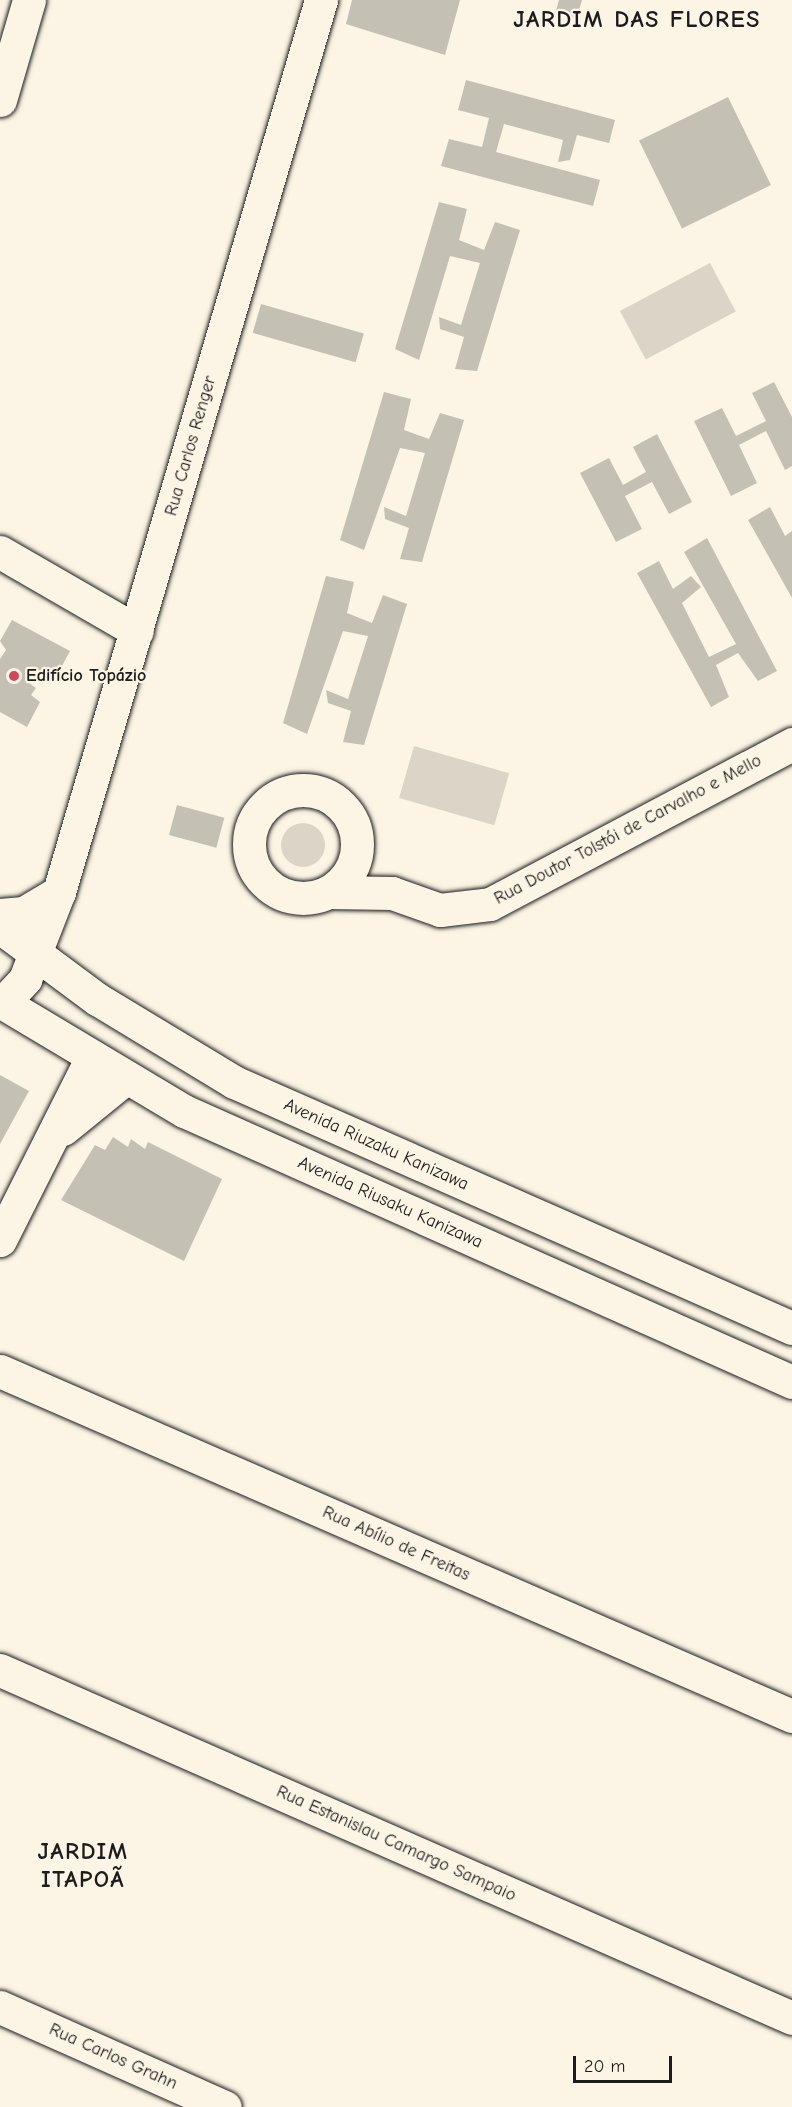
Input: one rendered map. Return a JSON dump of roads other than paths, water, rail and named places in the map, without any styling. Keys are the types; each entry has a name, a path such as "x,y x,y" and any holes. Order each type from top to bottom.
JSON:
{"street":[{"path":"0,100 29,0"},
{"name":"Rua Carlos Renger","path":"37,951 59,892 137,631 321,0"},
{"path":"0,552 137,631"},
{"name":"Rua Doutor Tolstói de Carvalho e Mello","path":"392,893 357,848 349,814 320,792 285,792 257,814 248,848 263,880 294,897 329,891 392,893 440,910 490,904 792,744"},
{"path":"329,891 353,866 357,848"},
{"path":"0,915 24,913 59,892"},
{"path":"0,927 37,951 25,979 2,1002"},
{"name":"Avenida Riuzaku Kanizawa","path":"37,951 137,1024 234,1082 792,1328"},
{"name":"Avenida Riusaku Kanizawa","path":"2,1002 184,1111 792,1382"},
{"path":"0,1240 104,1032 137,1024 145,1054 127,1077 49,1143"},
{"name":"Rua Abílio de Freitas","path":"0,1371 792,1716"},
{"name":"Rua Estanislau Camargo Sampaio","path":"0,1670 792,2018"},
{"name":"Rua Carlos Grahn","path":"0,2007 225,2107"}],"place":[{"name":"Edifício Topázio","path":"14,676"}],"district":[{"name":"JARDIM DAS FLORES","path":"637,20"},
{"name":"JARDIM ITAPOÃ","path":"83,1866"}]}
